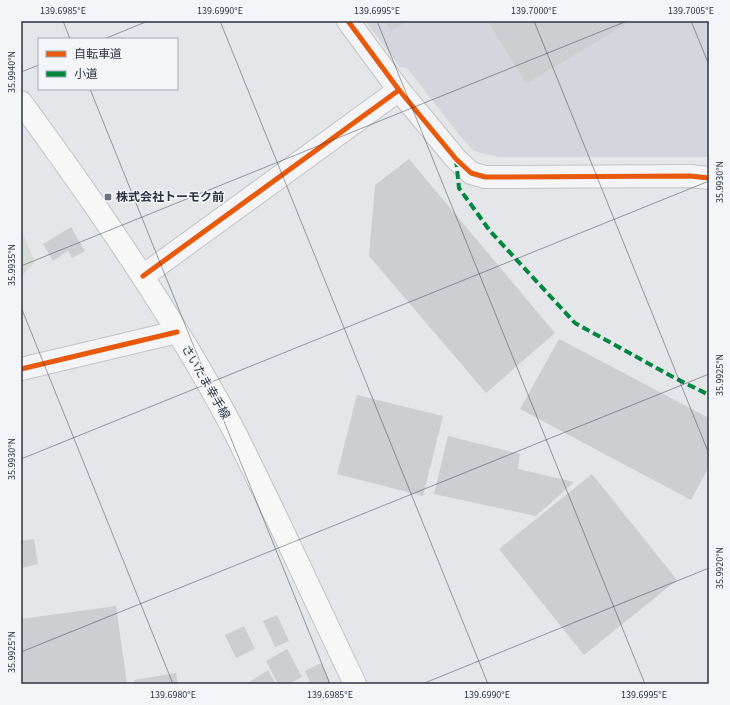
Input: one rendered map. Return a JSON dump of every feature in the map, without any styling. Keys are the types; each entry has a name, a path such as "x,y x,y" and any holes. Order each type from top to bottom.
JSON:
{"main road":[{"name":"さいたま幸手線","path":"21,102 88,194 143,276 231,425 355,684"}],"street":[{"path":"348,21 399,90 456,159 471,173 485,178 690,176 709,178"},
{"path":"143,276 399,90"},
{"path":"21,369 177,332"}],"shaded area":[{"path":"365,21 709,21 709,157 499,157 473,150 460,136 407,68 400,67"},
{"path":"21,229 35,262 21,277"}],"building":[{"path":"385,21 408,21 391,31"},
{"path":"488,21 631,21 526,84"},
{"path":"409,159 555,333 486,393 369,256 375,185"},
{"path":"71,227 85,251 72,258 68,251 53,261 43,244"},
{"path":"559,339 709,418 709,467 691,500 520,409"},
{"path":"357,395 443,416 423,496 337,474"},
{"path":"448,436 520,454 518,469 574,482 536,516 434,494"},
{"path":"592,474 677,580 584,655 499,549"},
{"path":"34,539 38,564 21,568 21,541"},
{"path":"116,606 127,684 21,684 21,619"},
{"path":"277,615 289,641 275,647 263,621"},
{"path":"244,626 255,649 236,658 225,635"},
{"path":"287,649 302,677 289,684 278,684 266,661"},
{"path":"321,663 331,684 311,684 305,671"},
{"path":"268,670 276,684 246,684"},
{"path":"176,673 178,684 135,684 134,680"}],"marked path":[{"path":"456,159 459,188 490,231 575,323 709,395"}],"cycle path":[{"path":"348,21 399,90 456,159 471,173 485,177 690,176 709,178"},
{"path":"143,276 399,90"},
{"path":"21,369 177,332"}],"place":[{"name":"株式会社トーモク前","path":"108,197"}]}
